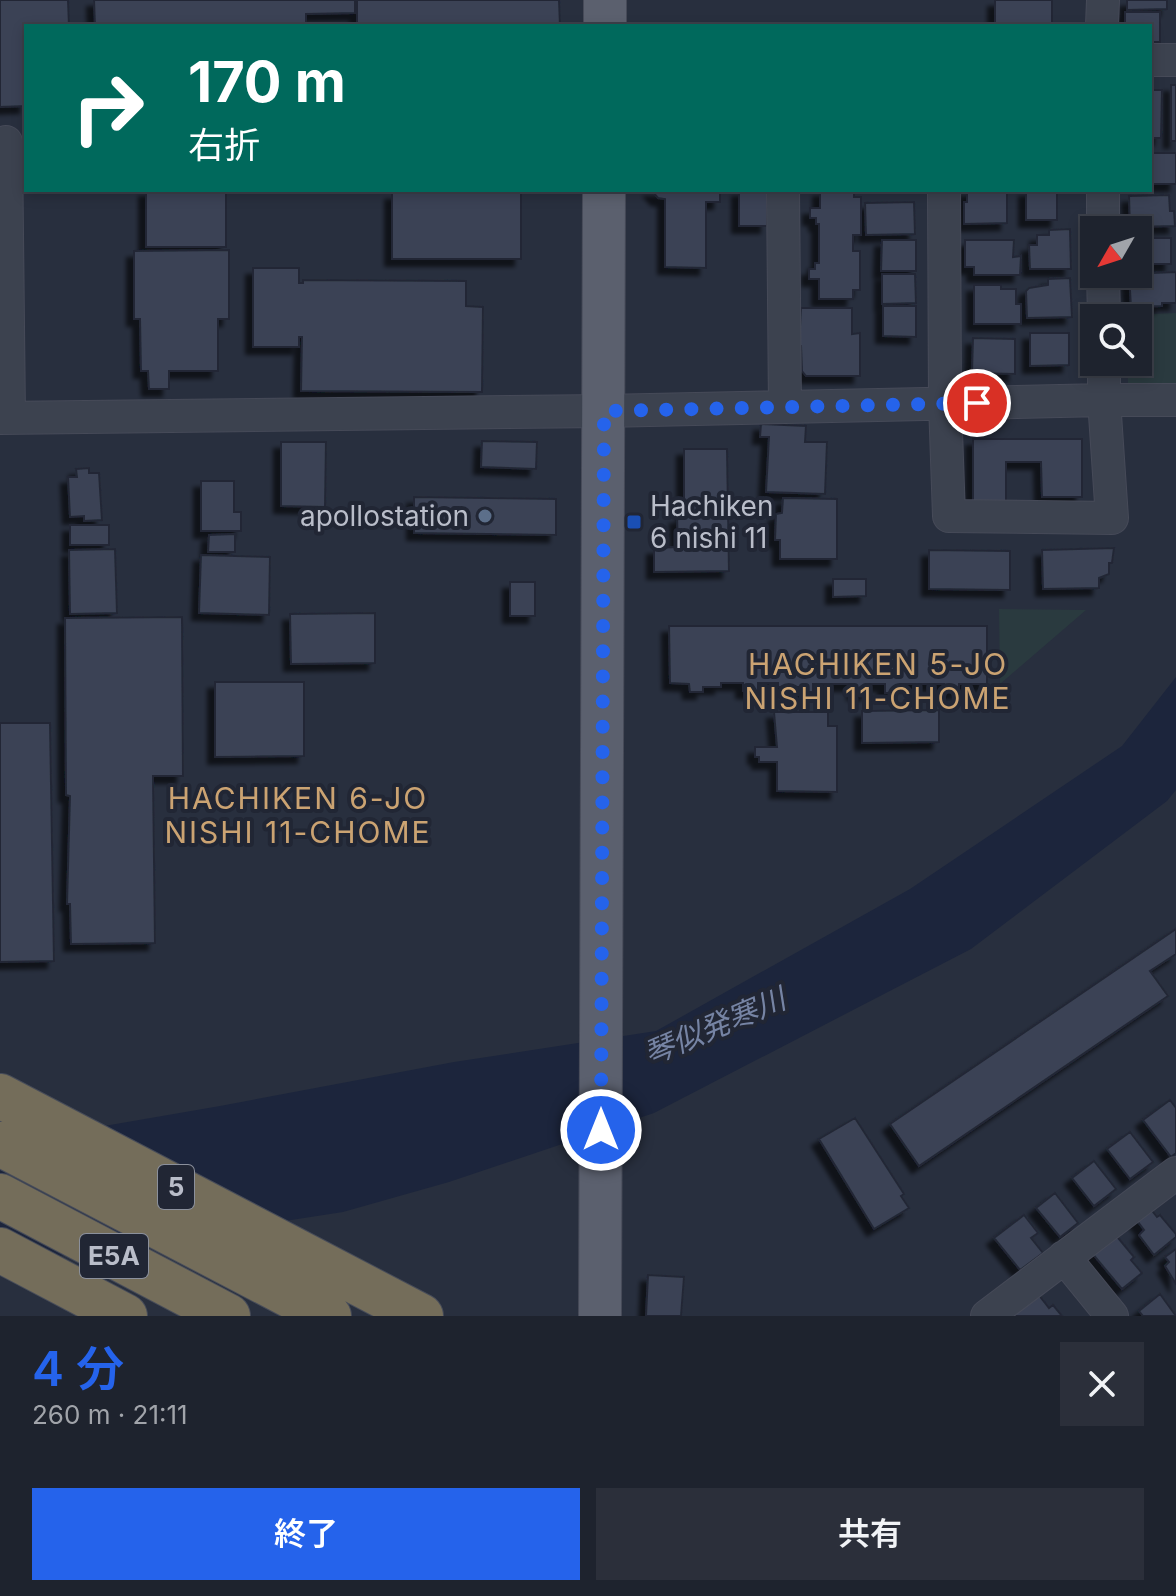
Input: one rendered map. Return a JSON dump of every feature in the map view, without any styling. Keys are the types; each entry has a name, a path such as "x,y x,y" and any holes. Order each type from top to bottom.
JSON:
{"highway":[{"name":"5","path":"0,1096 421,1316"},
{"name":"E5A","path":"0,1144 329,1316"},
{"name":"E5A","path":"0,1196 228,1316"},
{"path":"0,1250 125,1316"}],"main road":[{"path":"605,0 605,24"},
{"path":"600,1316 604,192"}],"street":[{"path":"1102,24 1103,0"},
{"path":"1152,60 1176,60"},
{"path":"6,142 4,418 1176,400"},
{"path":"783,192 785,407"},
{"path":"944,192 949,516 1112,518 1104,376"},
{"path":"1103,192 1103,216"},
{"path":"987,1316 1176,1173"},
{"path":"1064,1257 1112,1316"}],"shaded area":[{"path":"1176,313 1176,383 1128,386 1128,376 1152,376 1152,314"},
{"path":"999,609 1086,610 1000,684"}],"water":[{"name":"琴似発寒川","path":"1176,677 1176,790 1167,801 971,949 654,1113 449,1182 343,1212 0,1265 0,1144 454,1062 656,1031 910,889 1122,746"}],"building":[{"path":"0,0 68,0 69,24 24,24 24,106 0,107"},
{"path":"94,0 355,0 355,13 306,14 306,24 95,24"},
{"path":"357,0 559,0 560,24 357,24"},
{"path":"995,0 1052,0 1052,24 995,24"},
{"path":"1127,0 1167,0 1167,9 1127,10"},
{"path":"1125,12 1160,12 1160,42 1152,42 1152,24 1125,24"},
{"path":"1171,85 1176,85 1176,141 1171,141"},
{"path":"1152,90 1162,90 1161,138 1152,138"},
{"path":"1152,153 1176,153 1176,184 1152,184"},
{"path":"146,192 226,192 226,247 146,247"},
{"path":"653,192 720,192 720,202 706,202 706,268 665,267 665,199 658,198"},
{"path":"739,192 767,192 767,226 739,226"},
{"path":"820,192 854,192 854,197 861,197 861,235 853,235 853,251 860,251 860,290 853,290 853,299 819,299 819,279 809,279 809,269 815,269 815,263 819,263 819,224 816,224 816,218 810,218 810,208 820,208"},
{"path":"967,192 1007,192 1007,223 964,224 964,202 967,202"},
{"path":"1026,192 1057,192 1057,220 1026,220"},
{"path":"392,193 521,193 521,259 392,259"},
{"path":"1169,195 1175,226 1152,227 1152,216 1130,216 1129,196"},
{"path":"914,202 915,234 866,235 865,203"},
{"path":"1070,229 1071,269 1030,269 1029,245 1037,245 1037,235 1049,235 1049,230"},
{"path":"1152,238 1171,238 1171,264 1152,264"},
{"path":"882,240 916,240 916,271 881,271"},
{"path":"965,240 1014,240 1013,257 1021,256 1020,275 974,275 974,267 965,267"},
{"path":"229,250 229,319 218,319 218,371 169,371 169,389 149,389 148,371 141,371 140,319 134,319 134,251"},
{"path":"253,268 299,268 299,283 303,280 466,281 466,306 483,307 482,392 301,391 302,337 299,337 299,347 253,347"},
{"path":"1176,272 1176,303 1152,306 1131,304 1130,288 1152,288 1152,273"},
{"path":"882,274 915,274 916,303 882,304"},
{"path":"1070,278 1072,317 1027,318 1026,291 1029,288 1048,285 1048,279"},
{"path":"974,285 1001,285 1001,289 1016,289 1016,304 1021,304 1021,324 974,324"},
{"path":"883,306 916,306 916,337 883,336"},
{"path":"801,308 852,308 852,334 860,333 860,376 806,376 802,371 799,346"},
{"path":"1030,333 1069,333 1069,365 1030,366"},
{"path":"973,338 1015,339 1015,374 972,373"},
{"path":"761,424 806,426 805,442 827,442 825,494 766,492 769,437 760,437"},
{"path":"973,439 1082,439 1082,497 1042,497 1041,462 1006,462 1006,502 973,502"},
{"path":"482,441 537,442 536,469 481,467"},
{"path":"281,442 326,442 325,507 281,506"},
{"path":"684,449 727,449 729,571 654,572 654,548 678,547 677,517 684,517"},
{"path":"89,468 89,473 99,473 102,520 84,521 84,516 70,517 68,477 77,477 76,469"},
{"path":"201,481 234,481 234,512 241,512 241,531 201,531"},
{"name":"apollostation","path":"414,497 556,499 556,535 414,533"},
{"path":"783,498 837,499 837,559 780,559 780,540 775,540 776,514 782,513"},
{"path":"70,525 109,525 109,545 70,545"},
{"path":"235,534 235,552 208,552 209,535"},
{"path":"1114,548 1109,574 1099,578 1099,588 1043,589 1042,550"},
{"path":"115,549 117,613 70,614 69,550"},
{"path":"929,550 1010,551 1010,590 929,589"},
{"path":"201,555 270,557 269,615 199,613"},
{"path":"833,579 866,579 866,596 833,597"},
{"path":"510,582 535,582 535,616 510,616"},
{"path":"375,613 375,663 291,664 290,614"},
{"path":"182,617 183,776 153,776 155,943 71,944 70,904 67,904 70,796 66,795 65,618"},
{"path":"669,626 987,626 987,684 959,684 959,692 944,692 944,684 900,684 900,693 885,693 885,684 868,684 868,693 854,693 854,684 813,684 813,692 799,692 799,687 758,683 758,692 743,691 743,683 721,683 721,687 703,687 703,692 690,692 689,684 670,683"},
{"path":"215,682 304,682 304,756 215,757"},
{"path":"939,710 939,742 862,743 862,711"},
{"path":"774,712 828,712 828,726 837,726 837,792 777,791 777,762 759,762 759,757 755,757 755,747 777,747"},
{"path":"0,723 50,723 54,961 0,962"},
{"path":"1176,929 1176,954 1150,971 1168,996 919,1166 890,1124"},
{"path":"1170,1100 1176,1108 1176,1153 1171,1157 1143,1120"},
{"path":"855,1118 904,1194 901,1196 909,1208 874,1229 819,1139"},
{"path":"1130,1132 1153,1162 1130,1179 1107,1149"},
{"path":"1094,1161 1116,1189 1094,1206 1072,1178"},
{"path":"1055,1193 1078,1223 1060,1237 1036,1208"},
{"path":"1149,1207 1176,1234 1154,1255 1139,1235 1144,1230 1135,1218"},
{"path":"1024,1215 1038,1233 1031,1238 1043,1253 1020,1270 994,1238"},
{"path":"1114,1233 1134,1257 1131,1260 1142,1273 1122,1289 1091,1252"},
{"path":"1176,1249 1176,1284 1165,1266 1169,1262 1165,1257"},
{"path":"648,1275 684,1277 681,1316 646,1316"},
{"path":"1038,1294 1049,1308 1053,1305 1062,1316 1013,1316"},
{"path":"1160,1294 1176,1316 1143,1316 1139,1311"}],"place":[{"name":"apollostation","path":"485,516"},
{"name":"Hachiken 6 nishi 11","path":"634,522"}],"district":[{"name":"HACHIKEN 5-JO NISHI 11-CHOME","path":"878,682"},
{"name":"HACHIKEN 6-JO NISHI 11-CHOME","path":"298,816"}],"route":[{"path":"601,1130 604,411 977,403"}]}
